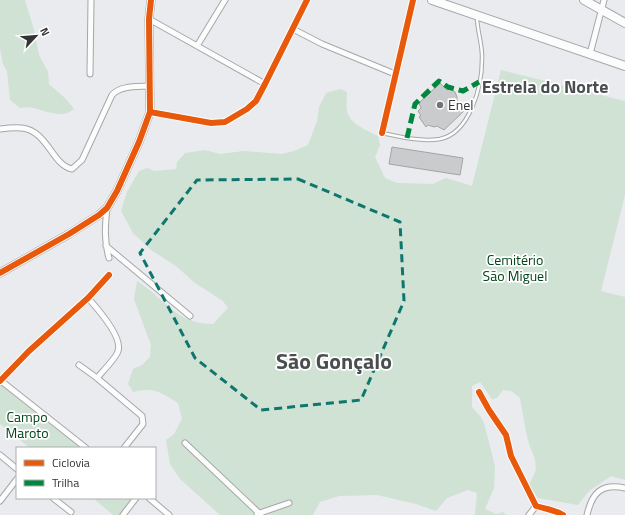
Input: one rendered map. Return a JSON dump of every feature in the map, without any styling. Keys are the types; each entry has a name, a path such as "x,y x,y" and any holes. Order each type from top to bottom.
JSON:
{"main road":[{"path":"432,0 625,66"},
{"path":"584,0 625,24"}],"street":[{"path":"90,74 91,0"},
{"path":"0,273 69,234 99,215 107,208 117,191 140,142 150,112 149,19 151,0"},
{"path":"197,46 225,0"},
{"path":"150,112 212,123 225,122 247,110 256,101 308,0"},
{"path":"382,133 413,0"},
{"path":"590,54 604,0"},
{"path":"149,19 265,84"},
{"path":"293,29 322,44 395,74"},
{"path":"0,129 22,128 33,131 40,136 66,168 72,169 82,160 115,91 127,88 150,86"},
{"path":"107,208 104,230 109,258"},
{"path":"106,246 190,316"},
{"path":"85,447 0,381 40,341 88,298 109,275"},
{"path":"88,298 113,329 117,338 119,349 97,378"},
{"path":"79,365 97,378 142,416 142,424 125,447"},
{"path":"479,392 506,435 511,456 536,506 557,511 563,515"},
{"path":"185,443 258,514 289,503"},
{"path":"0,455 16,468"},
{"path":"0,501 16,480"},
{"path":"587,515 592,499 604,487 610,486 625,488"},
{"path":"54,499 71,512"},
{"path":"123,515 135,499"},
{"path":"150,499 168,515"},
{"path":"529,515 536,506"}],"lane":[{"path":"382,133 407,138 430,140 441,138 452,133 462,124 470,113 482,69 482,55 477,15"}],"highlighted area":[{"path":"298,179 400,222 404,301 361,400 261,410 195,358 140,253 197,180"}],"green space":[{"path":"0,0 25,0 34,30 39,55 48,72 49,84 66,99 74,109 68,113 55,114 34,108 20,108 10,100 7,71 3,64 0,49"},
{"name":"Cemitério São Miguel","path":"501,70 625,101 625,195 601,291 625,297 625,480 611,476 589,491 578,505 538,498 529,485 536,470 535,459 526,432 520,398 511,391 503,390 497,398 492,399 480,382 472,386 472,407 484,423 495,466 494,488 485,509 496,514 503,512 506,515 475,515 477,493 468,490 447,498 436,511 416,504 377,495 339,496 320,502 313,515 220,515 180,479 170,464 166,440 174,434 182,419 178,403 152,390 133,392 128,384 133,369 142,365 150,357 151,345 134,299 137,281 174,311 187,319 213,324 228,308 223,301 195,283 176,266 151,250 133,233 121,211 127,192 139,171 147,168 155,171 176,169 177,162 185,153 205,150 220,154 244,151 282,154 294,151 308,145 317,121 319,107 326,93 340,89 347,92 347,111 352,120 378,136 380,145 375,157 385,178 397,183 433,184 446,178 472,186"},
{"name":"Campo Maroto","path":"0,384 81,447 29,447 0,424"},
{"path":"94,499 133,499 121,515 113,515"}],"building":[{"name":"Enel","path":"440,83 447,90 450,89 455,92 457,101 465,110 444,130 437,126 434,127 428,125 426,127 419,117 421,116 418,111 421,108 419,103"},
{"path":"392,147 463,158 460,175 389,164"}],"marked path":[{"path":"407,138 415,104 439,81 448,87 463,91 479,82"}],"cycle path":[{"path":"0,273 69,234 99,215 107,208 117,191 139,142 150,112 149,19 151,0"},
{"path":"150,112 211,123 225,122 247,109 256,101 307,0"},
{"path":"382,133 413,0"},
{"path":"0,381 29,351 88,298 109,275"},
{"path":"479,392 506,435 511,456 536,506 563,515"}],"place":[{"name":"Enel","path":"440,105"}],"district":[{"name":"Estrela do Norte","path":"545,87"},
{"name":"São Gonçalo","path":"334,361"}]}
